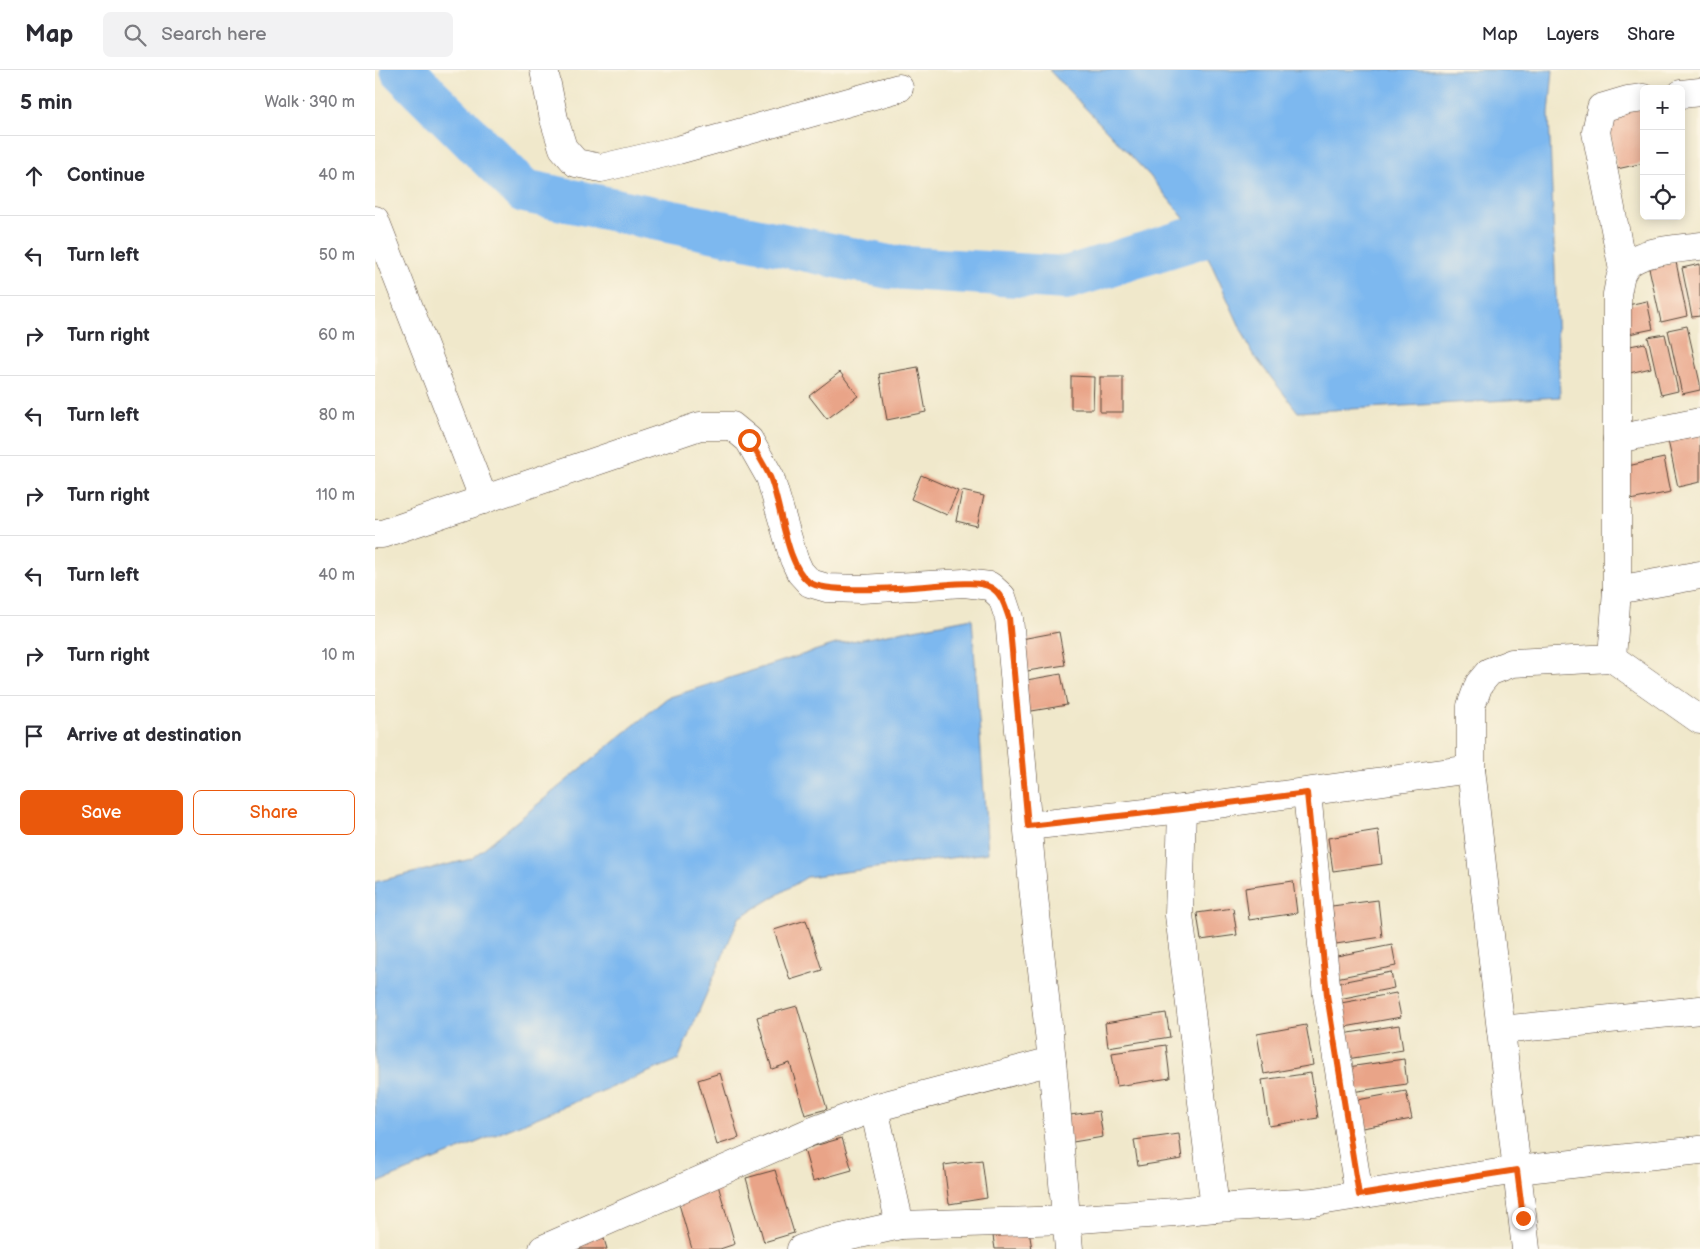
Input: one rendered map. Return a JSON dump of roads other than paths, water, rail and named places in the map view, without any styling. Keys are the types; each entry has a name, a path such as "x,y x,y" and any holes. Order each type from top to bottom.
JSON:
{"street":[{"path":"545,70 553,119 563,148 576,163 601,168 678,150 899,88"},
{"path":"1685,94 1700,92"},
{"path":"1611,658 1617,590 1617,294 1623,270 1596,132 1601,108 1640,98"},
{"path":"375,220 484,500"},
{"path":"1623,270 1633,260 1651,253 1700,246"},
{"path":"1617,440 1700,422"},
{"path":"375,534 383,534 700,426 732,426 749,440 770,477 794,560 810,583 827,588 861,589 964,583 990,586 1002,597 1009,618 1033,887 1052,1061 1069,1249"},
{"path":"1617,590 1700,575"},
{"path":"1526,1249 1471,769 1471,706 1479,684 1489,672 1511,664 1611,658 1700,720"},
{"path":"1028,826 1307,793 1471,769"},
{"path":"1307,793 1327,995 1359,1195"},
{"path":"1182,809 1179,915 1215,1208"},
{"path":"1501,1030 1700,1010"},
{"path":"543,1249 810,1132 874,1108 1052,1061"},
{"path":"874,1108 900,1225"},
{"path":"801,1249 819,1243 900,1225 1066,1220 1313,1202 1517,1170 1700,1150"}],"water":[{"path":"1049,70 1553,70 1549,114 1560,397 1298,412 1252,353 1199,237 1150,176"},
{"path":"972,618 988,853 807,877 739,918 678,1060 375,1184 375,882 471,859 667,698 836,644"}],"waterway":[{"path":"402,70 524,191 889,267 1066,278 1225,229 1248,205"}]}
